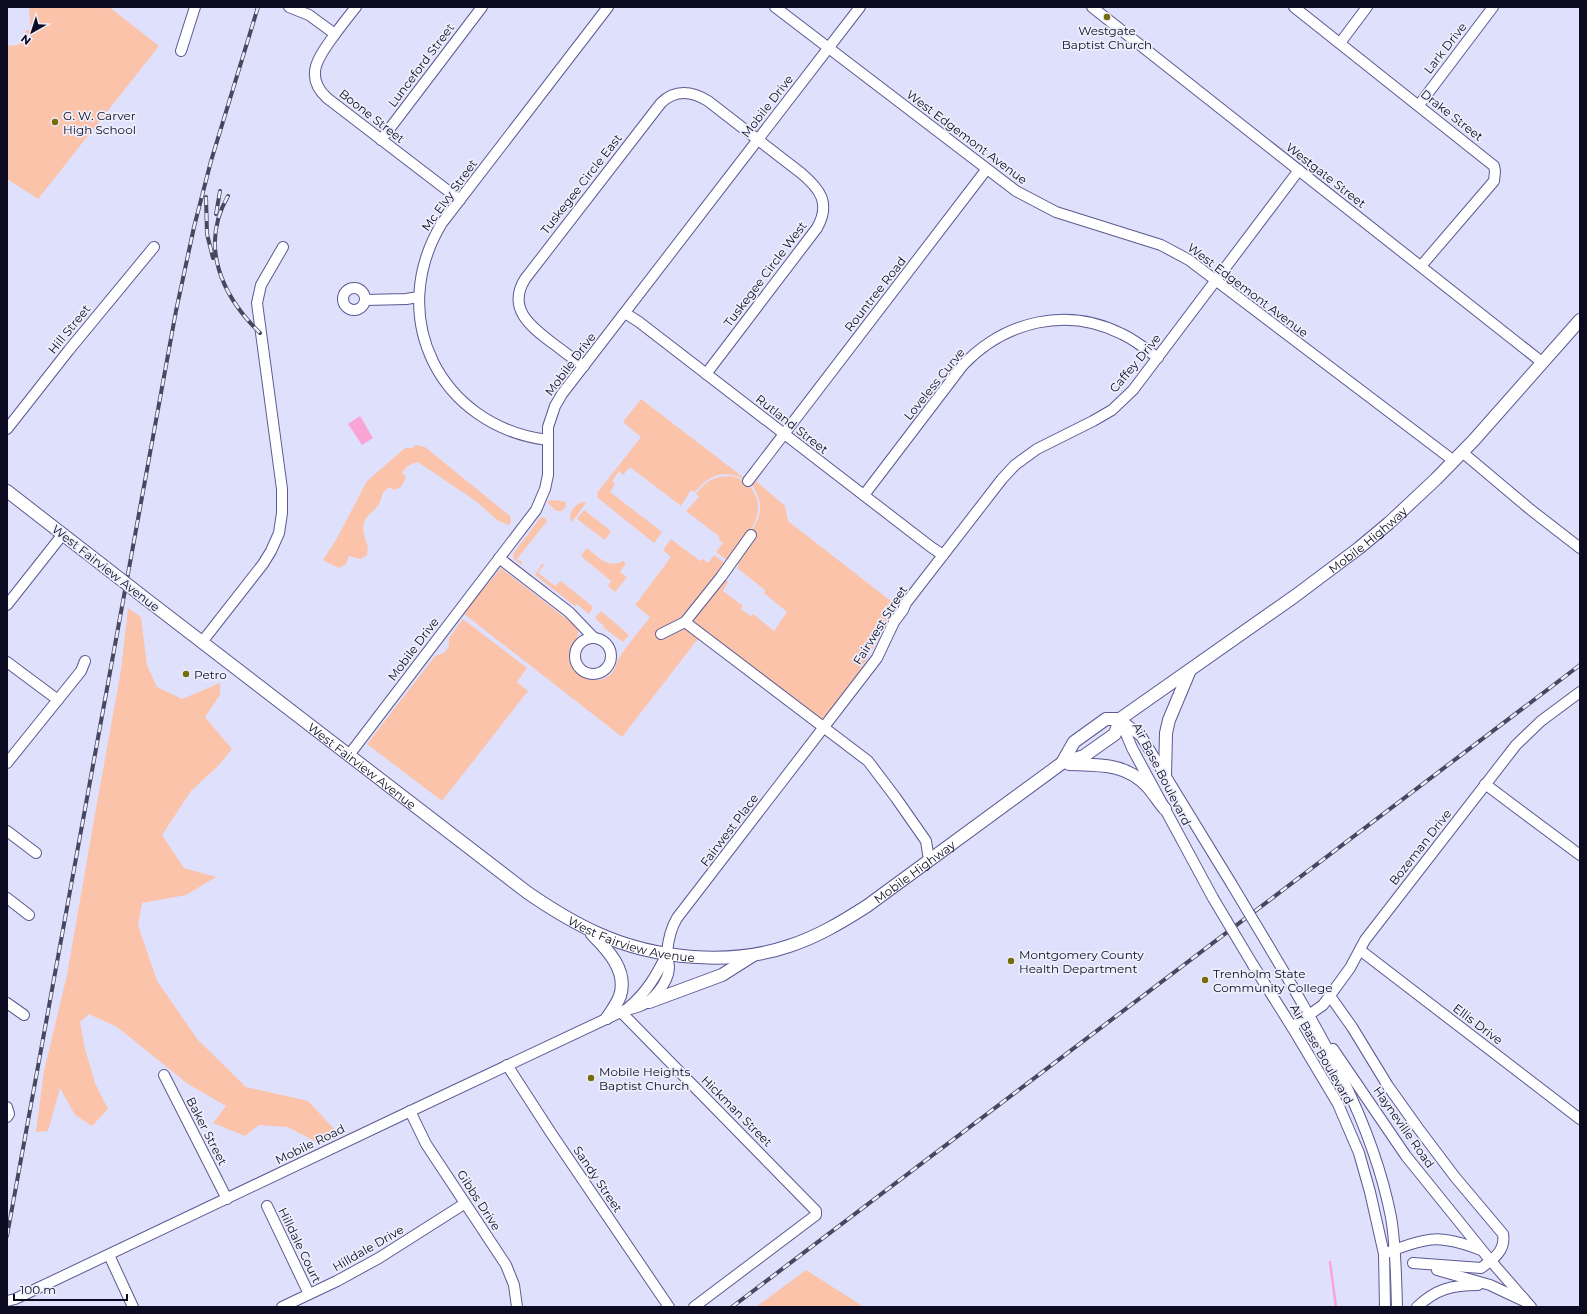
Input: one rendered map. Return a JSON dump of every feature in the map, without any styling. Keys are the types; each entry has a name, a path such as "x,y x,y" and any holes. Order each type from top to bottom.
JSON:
{"main road":[{"name":"Mobile Highway","path":"1062,763 1074,742 1106,719 1120,719 1295,596 1359,548 1416,499 1454,461 1580,320"},
{"name":"West Fairview Avenue","path":"7,491 528,893 555,911 585,927 620,942 667,954 701,957 754,955"},
{"path":"1165,776 1166,733 1169,720 1190,670"},
{"name":"Mobile Highway","path":"754,955 788,947 831,928 867,906 1062,763 1084,756 1115,734 1120,719"},
{"path":"1062,763 1111,766 1124,770 1148,786 1165,809"},
{"path":"585,927 606,948 620,972 622,980 620,996 607,1018"},
{"path":"649,1002 722,975 754,955"}],"street":[{"path":"181,51 195,7"},
{"path":"289,7 310,15 335,34"},
{"name":"Boone Street","path":"356,7 322,52 315,69 316,82 322,93 327,98 460,200"},
{"name":"Lunceford Street","path":"381,140 482,7"},
{"name":"Mc Elvy Street","path":"547,440 522,435 498,426 474,410 455,393 439,372 427,346 420,320 419,285 425,259 442,223 608,7"},
{"name":"West Edgemont Avenue","path":"775,7 986,170 1016,191 1043,206 1072,218 1161,245 1189,260 1454,461"},
{"name":"Mobile Drive","path":"348,755 530,519 541,499 548,475 548,427 555,406 562,394 860,7"},
{"name":"Westgate Street","path":"1092,7 1543,363"},
{"name":"Drake Street","path":"1294,7 1494,166 1494,181 1421,266"},
{"path":"1340,43 1367,7"},
{"name":"Lark Drive","path":"1418,105 1493,7"},
{"name":"Tuskegee Circle East","path":"584,366 539,332 524,318 520,308 518,296 520,287 525,279 654,112 664,100 672,95 683,93 701,97 758,140"},
{"name":"Tuskegee Circle West","path":"706,374 817,228 823,213 822,198 815,185 758,140"},
{"name":"Rountree Road","path":"748,481 986,170"},
{"name":"Caffey Drive","path":"943,555 1002,479 1015,465 1037,449 1112,410 1133,390 1299,170"},
{"name":"Hill Street","path":"7,429 69,350 154,247"},
{"path":"202,642 263,564 279,533 282,513 282,489 257,303 261,285 283,247"},
{"path":"365,300 406,299 419,297"},
{"name":"Rutland Street","path":"624,313 639,322 943,555"},
{"name":"Loveless Curve","path":"864,495 963,365 982,347 1006,332 1025,325 1046,321 1082,321 1121,333 1138,343 1158,358"},
{"path":"1462,452 1531,510 1580,548"},
{"path":"7,605 63,534"},
{"path":"661,634 685,622 721,577 751,535"},
{"name":"Fairwest Street","path":"824,727 877,658 894,622 903,610 906,603 943,555"},
{"path":"499,558 569,612 594,638"},
{"path":"685,622 871,764 926,841 929,860"},
{"path":"7,763 81,672 85,661"},
{"path":"7,662 58,700"},
{"name":"Bozeman Drive","path":"1292,1027 1323,1005 1350,968 1365,940 1485,784 1527,734 1580,692"},
{"name":"Air Base Boulevard","path":"1120,719 1141,736 1231,883 1328,1049 1361,1118 1380,1173 1391,1217 1396,1254 1397,1307"},
{"name":"Air Base Boulevard","path":"1120,719 1132,748 1213,898 1338,1104 1359,1153 1372,1199 1384,1254 1385,1307"},
{"name":"Fairwest Place","path":"667,954 670,933 678,918 824,727"},
{"path":"1485,784 1580,855"},
{"path":"7,831 36,853"},
{"path":"7,898 29,915"},
{"name":"Ellis Drive","path":"1360,950 1580,1119"},
{"path":"649,1002 667,976 669,969 667,954"},
{"name":"Mobile Road","path":"623,1011 644,993 654,980 667,954"},
{"path":"1330,996 1352,1027 1388,1086 1455,1177 1501,1230 1504,1240 1504,1245 1502,1248 1481,1268 1413,1263"},
{"path":"7,1002 24,1015"},
{"name":"Mobile Road","path":"7,1301 15,1299 109,1255 607,1018 649,1002"},
{"name":"Hickman Street","path":"623,1011 811,1205 816,1213 808,1221 694,1307"},
{"name":"Hayneville Road","path":"1309,1015 1406,1156 1490,1260 1529,1305"},
{"name":"Sandy Street","path":"507,1065 551,1133 669,1307"},
{"name":"Baker Street","path":"164,1075 227,1199"},
{"name":"Gibbs Drive","path":"410,1111 426,1144 508,1269 514,1285 516,1307"},
{"name":"Hilldale Drive","path":"282,1307 379,1258 464,1204"},
{"name":"Hilldale Court","path":"267,1206 309,1294"},
{"path":"1396,1254 1421,1240 1441,1238 1462,1243 1483,1251"},
{"name":"Hayneville Road","path":"1384,1254 1396,1254 1413,1263 1490,1285 1529,1305"},
{"path":"109,1255 133,1307"},
{"path":"1417,1307 1428,1297 1444,1289 1460,1285 1490,1285"}],"shaded area":[{"name":"G. W. Carver High School","path":"29,7 109,7 159,46 38,199 7,179 7,46 18,45 22,42 26,30 31,30"},
{"path":"641,399 748,481 740,477 726,474 713,477 695,492 691,490 681,506 630,467 623,475 619,471 612,481 615,484 610,492 662,532 654,543 598,498 597,493 641,437 623,422"},
{"path":"360,416 373,438 362,445 348,424"},
{"path":"416,445 425,447 510,516 511,523 508,525 497,520 477,502 418,462 409,465 402,472 406,478 401,487 394,490 389,487 383,493 377,506 365,519 363,528 368,551 367,555 361,559 349,556 346,564 339,568 323,560 336,540 367,481 405,448 412,448"},
{"path":"731,476 744,481 751,488 757,500 758,510 752,528 727,560 716,552 723,543 718,539 720,537 686,511 699,497 696,494 707,482 719,477"},
{"path":"756,481 785,506 788,521 896,605 865,663 826,718 821,720 704,631 622,737 463,613 501,568 577,627 578,637 571,659 573,667 581,675 588,679 603,679 611,674 620,656 650,617 635,605 671,557 663,550 671,539 700,561 703,559 708,563 714,555 730,567 722,577 728,582 723,591 743,606 741,609 751,616 753,614 774,631 787,612 764,593 765,590 737,568 739,565 735,562 758,519 760,503 756,491 752,485"},
{"path":"548,501 563,501 566,503 566,506 562,511 556,511 548,503"},
{"path":"582,502 586,503 572,522 570,516 572,510"},
{"path":"584,510 611,531 605,540 577,519"},
{"path":"541,517 545,518 547,521 517,559 522,562 522,565 514,559 513,554"},
{"path":"587,548 608,563 613,564 623,561 626,563 620,572 627,577 615,592 608,586 611,581 581,556"},
{"path":"542,564 544,565 538,573 555,586 561,581 593,607 589,614 577,604 575,606 535,575"},
{"path":"128,608 141,617 147,665 157,687 182,699 220,683 220,695 205,717 232,749 218,766 191,791 162,835 184,868 216,877 186,895 142,903 138,925 157,981 198,1040 246,1087 308,1101 336,1131 320,1144 288,1127 259,1125 245,1136 213,1123 226,1106 188,1084 117,1027 89,1014 80,1022 85,1049 95,1083 108,1109 92,1126 75,1115 60,1088 48,1131 36,1132 44,1071 67,975 121,670"},
{"path":"601,611 629,635 623,642 604,628 604,626 595,618"},
{"path":"463,619 527,668 517,682 528,691 442,801 367,744 435,656 444,653 449,646 449,638"},
{"path":"806,1270 864,1307 756,1307"}],"waterway":[{"path":"1330,1262 1336,1307"}],"railway":[{"path":"7,1236 176,311 194,227 211,161 258,7"},
{"path":"216,214 220,191"},
{"path":"228,196 219,215 215,233 215,252 219,269 226,287 235,303 260,333"},
{"path":"206,197 207,234 213,258"},
{"path":"732,1307 1580,665"}],"place":[{"name":"Westgate Baptist Church","path":"1107,17"},
{"name":"G. W. Carver High School","path":"55,122"},
{"name":"Petro","path":"186,674"},
{"name":"Montgomery County Health Department","path":"1011,961"},
{"name":"Trenholm State Community College","path":"1205,980"},
{"name":"Mobile Heights Baptist Church","path":"591,1078"}]}
